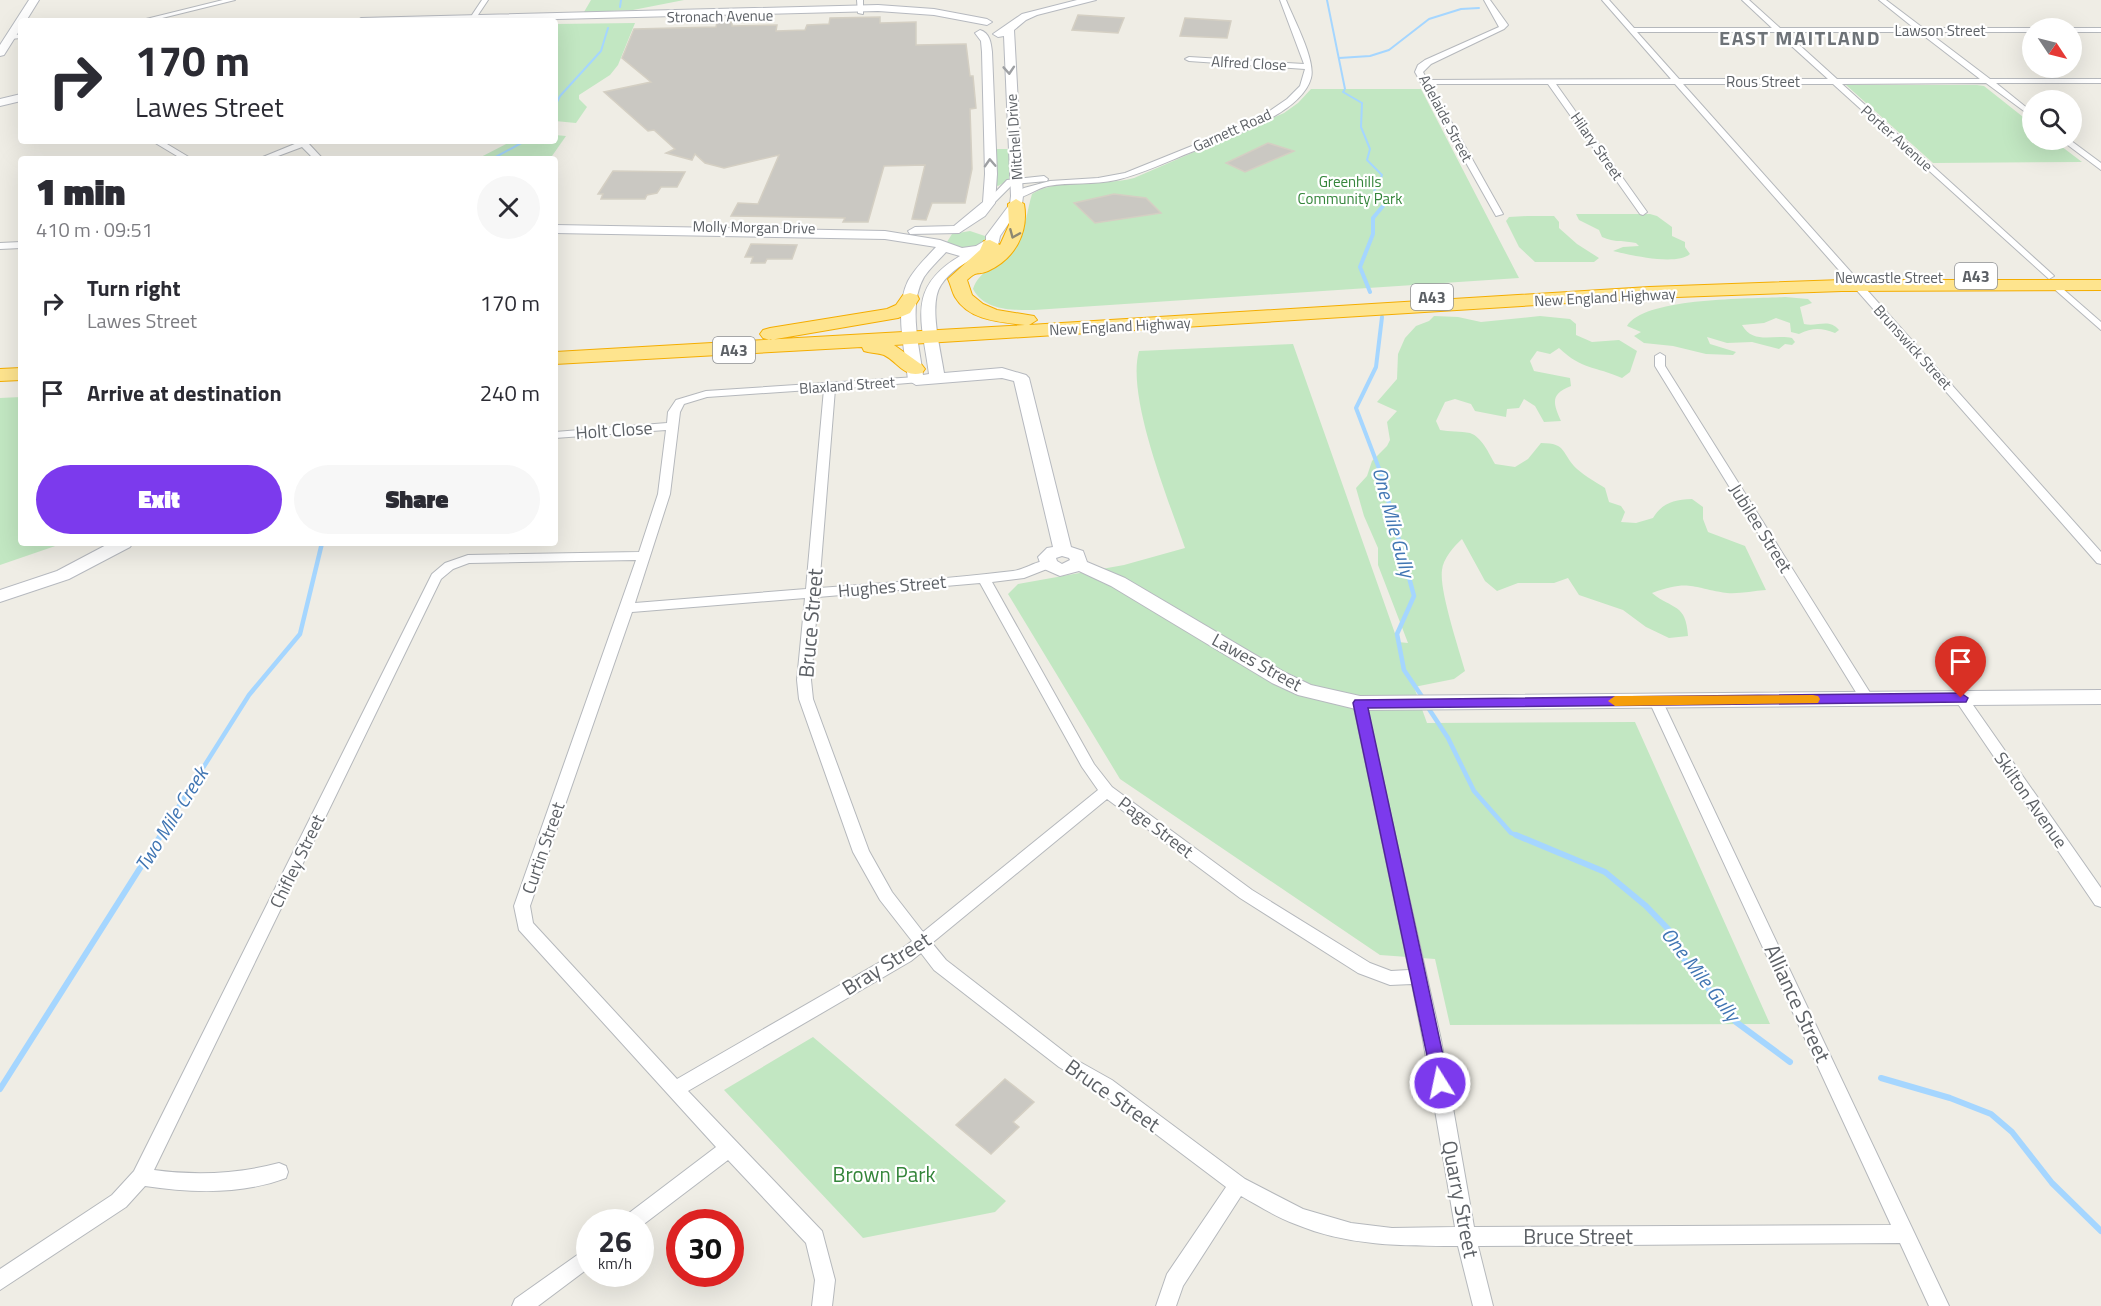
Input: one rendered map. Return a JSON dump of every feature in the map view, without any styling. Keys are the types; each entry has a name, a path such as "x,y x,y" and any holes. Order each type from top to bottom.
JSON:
{"highway":[{"path":"961,285 1005,250 1011,242 1018,224 1016,200"},
{"path":"987,244 989,252 957,279 963,295 974,306 996,315 1027,320"},
{"name":"Newcastle Street","path":"1681,288 1854,281 2052,280 2101,276"},
{"name":"Newcastle Street","path":"2052,280 2101,285"},
{"name":"New England Highway","path":"558,346 758,336 932,332 1385,308 1681,288"},
{"name":"New England Highway","path":"932,332 1027,320 1681,288"},
{"path":"758,336 891,314 903,309 911,293"},
{"name":"New England Highway","path":"558,358 844,344 911,333"},
{"path":"844,344 889,350 915,374"},
{"path":"0,375 18,374"},
{"path":"0,390 18,388"}],"street":[{"path":"25,18 34,0"},
{"path":"196,0 207,6"},
{"path":"154,18 232,0"},
{"path":"471,18 485,0"},
{"path":"1063,0 989,23 997,34 1032,14 1091,0"},
{"path":"1283,0 1309,67"},
{"name":"Adelaide Street","path":"1487,0 1504,25 1421,67 1419,72 1499,214"},
{"name":"Brunswick Street","path":"1605,0 2101,560"},
{"name":"Porter Avenue","path":"1745,0 2101,327"},
{"path":"1882,0 2022,107"},
{"name":"Stronach Avenue","path":"529,18 860,7 989,23"},
{"name":"Mitchell Drive","path":"988,203 991,174 987,52 989,23"},
{"name":"Mitchell Drive","path":"937,378 928,305 932,288 951,268 987,244 1016,200 1018,180 1009,66 1009,29"},
{"name":"Lawson Street","path":"1632,30 2022,30"},
{"path":"2082,30 2101,30"},
{"path":"0,53 16,36"},
{"name":"Alfred Close","path":"1189,59 1309,67"},
{"name":"Garnett Road","path":"1018,180 1064,181 1109,179 1123,176 1277,111 1303,89 1309,78 1309,67"},
{"name":"Hilary Street","path":"1550,81 1643,212"},
{"name":"Rous Street","path":"1424,82 2101,81"},
{"path":"1,96 18,91"},
{"path":"1,96 18,96"},
{"path":"161,144 183,156"},
{"path":"270,156 302,144"},
{"path":"2078,150 2101,167"},
{"path":"911,293 920,274 942,246 940,238 980,213 1005,185 1018,180"},
{"name":"Garnett Road","path":"1016,200 1031,187 1064,181"},
{"name":"Molly Morgan Drive","path":"558,223 878,228 921,231 983,230 987,244 962,252 885,235 558,229"},
{"path":"885,235 920,247 923,252 908,275 915,374"},
{"path":"0,246 18,245"},
{"name":"Jubilee Street","path":"1660,356 1660,366 1867,699"},
{"name":"Blaxland Street","path":"680,402 706,394 830,387 915,374 937,378 1016,375 1023,382 1063,550"},
{"name":"Bruce Street","path":"830,387 804,680 810,718 861,852 886,896 940,965 1065,1062 1106,1086 1238,1185 1299,1216 1351,1232 1392,1237 1905,1234"},
{"name":"Curtin Street","path":"680,402 674,412 664,494 627,608 522,906 525,925 729,1149 815,1238 825,1280 822,1306"},
{"name":"Holt Close","path":"558,435 673,426"},
{"path":"0,583 40,570 92,546"},
{"path":"0,596 63,575 118,546"},
{"path":"1063,550 1077,555 1077,564 1066,570 1056,569 1048,564 1046,561 1049,554 1063,550"},
{"name":"Chifley Street","path":"0,1280 119,1201 141,1177 436,577 449,566 468,559 642,556"},
{"name":"Hughes Street","path":"627,608 984,579 1024,574 1048,564"},
{"name":"Lawes Street","path":"1077,564 1118,582 1279,678 1313,693 1360,703 2101,697"},
{"name":"Page Street","path":"984,579 1089,767 1107,791 1246,894 1364,968 1390,978 1418,977"},
{"name":"Skilton Avenue","path":"1961,698 2101,901"},
{"name":"Alliance Street","path":"1656,700 1939,1306"},
{"name":"Quarry Street","path":"1360,703 1432,1040 1466,1237 1483,1306"},
{"name":"Bray Street","path":"676,1089 905,956 1107,791"},
{"path":"649,1209 729,1149"},
{"path":"141,1177 171,1183 254,1179 279,1172"},
{"path":"1166,1306 1174,1281 1238,1185"},
{"path":"522,1306 576,1266"}],"green space":[{"path":"591,0 684,0 633,10 584,12"},
{"path":"635,23 618,65 610,75 579,95 579,99 587,107 576,123 558,121 558,24"},
{"path":"1846,85 1984,86 2022,116 2022,150 2066,150 2082,162 1933,163"},
{"name":"Greenhills Community Park","path":"1311,89 1421,89 1519,278 1034,310 1000,308 984,302 973,289 980,277 1006,258 1016,247 1032,194 1055,186 1134,178 1284,113 1298,103"},
{"path":"558,135 566,136 552,156 483,156 506,144 558,144"},
{"path":"994,149 1009,149 1011,179 998,186 995,185"},
{"path":"1576,214 1650,214 1657,216 1672,227 1672,236 1685,242 1685,247 1690,254 1674,259 1664,259 1613,251 1623,247 1639,246 1636,243 1602,237 1599,230 1579,220"},
{"path":"1554,216 1559,222 1559,228 1577,244 1599,258 1594,262 1535,262 1519,247 1506,221 1509,217"},
{"path":"970,231 985,236 986,242 966,248 956,247 947,242 952,234"},
{"path":"1785,297 1808,299 1812,303 1800,307 1804,324 1831,324 1839,330 1835,333 1816,329 1799,334 1791,332 1790,323 1776,318 1764,323 1742,325 1752,335 1758,337 1785,337 1792,338 1795,342 1792,345 1785,344 1779,349 1752,342 1727,343 1707,337 1710,344 1736,352 1733,355 1706,354 1673,346 1644,343 1634,336 1641,332 1627,326 1637,317 1675,305 1725,299"},
{"path":"1434,316 1458,317 1481,322 1540,316 1570,319 1576,324 1576,335 1592,342 1619,340 1637,351 1630,372 1622,378 1582,364 1559,348 1550,354 1537,351 1530,361 1534,371 1570,378 1571,386 1559,392 1555,400 1561,421 1544,422 1535,406 1524,399 1519,408 1507,409 1506,417 1475,411 1471,404 1455,399 1445,402 1436,421 1440,430 1466,432 1474,435 1485,446 1495,464 1515,467 1528,459 1541,443 1560,447 1577,469 1605,488 1609,502 1621,506 1625,512 1621,522 1636,523 1653,518 1661,508 1670,503 1692,499 1703,507 1703,519 1708,532 1745,546 1766,590 1727,593 1690,586 1675,586 1652,593 1677,608 1687,625 1688,636 1669,638 1646,627 1623,610 1579,595 1568,578 1554,583 1518,583 1497,591 1485,581 1462,539 1444,562 1442,579 1446,605 1465,671 1454,679 1414,687 1427,723 1635,722 1770,1024 1450,1025 1435,959 1380,955 1120,779 1008,594 1018,584 1124,565 1185,548 1160,477 1144,421 1138,395 1139,351 1293,344 1398,642 1408,643 1378,565 1378,548 1364,516 1356,488 1367,476 1372,461 1390,440 1387,422 1397,411 1377,402 1397,379 1398,354 1405,338 1416,326 1429,321"},
{"path":"18,397 18,546 55,546 0,565 0,398"},
{"name":"Brown Park","path":"813,1037 1006,1201 995,1212 863,1238 724,1090"}],"building":[{"path":"1078,15 1124,18 1118,33 1072,30"},
{"path":"880,17 880,23 916,22 916,45 966,44 970,76 973,76 976,108 970,109 972,169 965,203 932,203 926,220 912,219 925,165 884,166 868,222 843,222 845,218 731,216 738,203 758,204 779,155 724,168 705,163 695,154 692,160 666,153 675,149 654,130 648,131 604,92 651,82 622,58 634,29 716,27 717,22 732,22 732,26 777,25 776,31 805,30 807,25 829,24 830,18"},
{"path":"1185,18 1231,21 1227,38 1180,36"},
{"path":"1268,143 1294,151 1245,172 1226,163"},
{"path":"613,171 685,172 677,187 661,187 657,193 647,195 645,199 601,199 603,194 598,194"},
{"path":"1114,194 1146,198 1161,213 1095,223 1074,203"},
{"path":"751,244 797,245 792,259 767,259 765,263 751,263 753,257 745,257"},
{"path":"1005,1079 1034,1102 1013,1122 1019,1127 991,1154 956,1125"}],"waterway":[{"name":"Two Mile Creek","path":"620,7 621,0"},
{"name":"One Mile Gully","path":"1327,0 1345,89 1343,92 1362,103 1361,127 1370,149 1367,160 1382,175 1374,192 1383,206"},
{"path":"1339,58 1370,56 1389,50 1429,19 1461,9 1479,8"},
{"name":"Two Mile Creek","path":"558,100 601,51 608,28"},
{"name":"Two Mile Creek","path":"498,156 520,144"},
{"name":"One Mile Gully","path":"1370,292 1360,267 1373,234 1373,218 1383,206"},
{"name":"One Mile Gully","path":"1382,317 1376,367 1356,408 1383,479"},
{"name":"One Mile Gully","path":"1382,477 1414,596 1397,634 1404,670 1423,698"},
{"name":"Two Mile Creek","path":"160,836 249,695 300,634 321,546"},
{"name":"One Mile Gully","path":"1427,706 1448,738 1474,791 1511,833 1519,836"},
{"name":"Two Mile Creek","path":"0,1089 161,835"},
{"name":"One Mile Gully","path":"1516,835 1605,872 1646,906 1669,930 1684,959 1736,1022 1790,1062"},
{"name":"One Mile Gully","path":"1881,1078 1950,1098 1991,1114 2012,1132 2052,1183 2101,1231"}],"slow traffic":[{"path":"1615,701 1813,699"}],"district":[{"name":"EAST MAITLAND","path":"1800,37"}],"route":[{"path":"1440,1083 1360,703 1961,698"}]}
